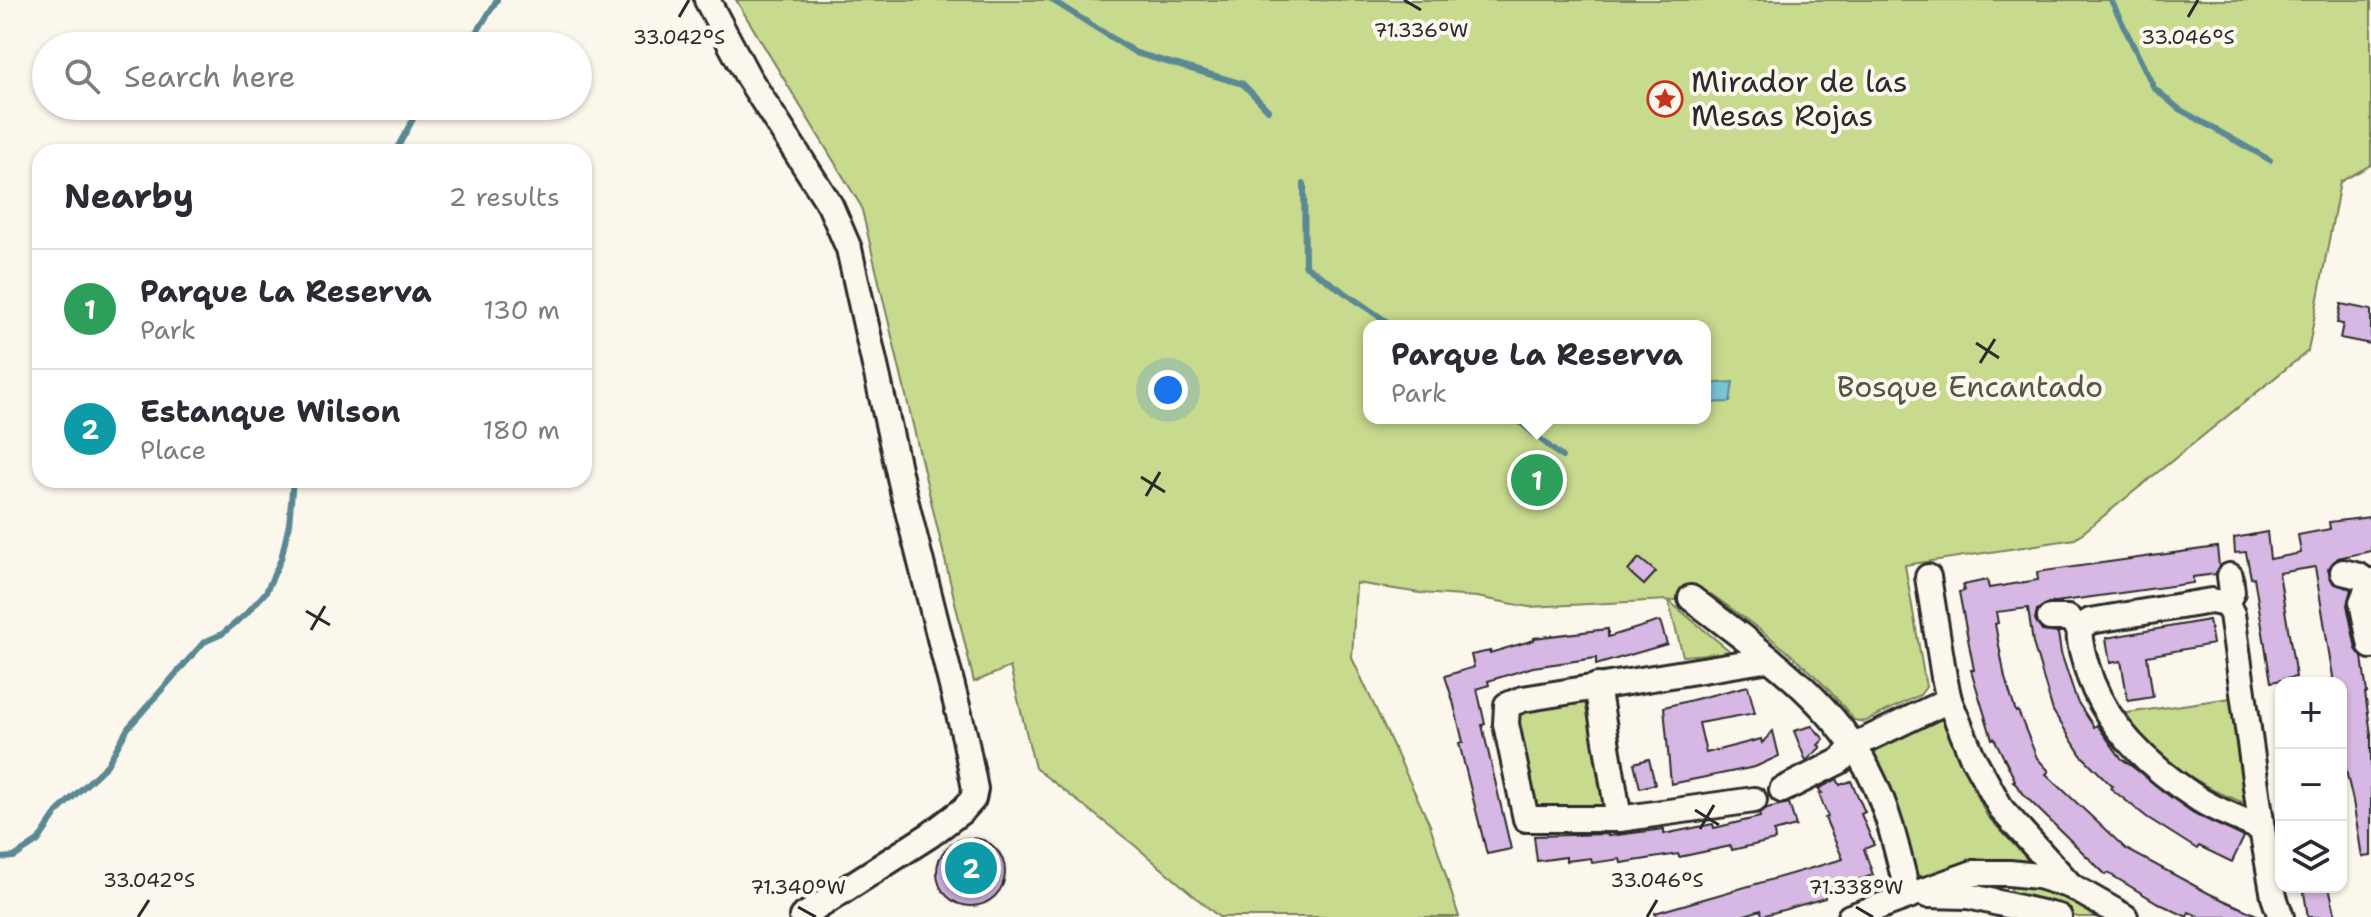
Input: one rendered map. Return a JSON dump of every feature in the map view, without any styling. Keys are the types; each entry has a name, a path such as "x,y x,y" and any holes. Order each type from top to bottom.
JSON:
{"street":[{"path":"707,0 748,77 830,205 849,249 903,491 968,748 975,789 973,799 963,810 930,835 802,917"},
{"path":"2343,572 2370,582 2362,602 2371,646"},
{"path":"2226,604 2232,592 2230,576"},
{"path":"1928,577 1949,700 1972,756 2002,810 2071,886"},
{"path":"1691,598 1811,694 1853,746 1870,774 1888,820 1908,895"},
{"path":"2080,628 2090,621 2211,601 2226,604 2232,614 2276,910"},
{"path":"2050,618 2068,618 2080,628"},
{"path":"2080,628 2091,683 2113,722 2136,749 2202,802 2262,829"},
{"path":"1754,800 1619,819 1526,819 1506,724 1507,705 1523,699 1597,686 1770,659"},
{"path":"1597,686 1619,819"},
{"path":"1782,790 1840,761 1853,746 1949,700"},
{"path":"1850,917 1973,873 2009,873 2038,876 2071,886 2125,917"},
{"path":"2003,910 2009,873"},
{"path":"1908,895 1968,896 2003,910 2054,916"}],"green space":[{"name":"Bosque Encantado","path":"736,0 2371,0 2371,165 2340,182 2308,351 2075,539 1905,565 1926,687 1920,695 1864,722 1854,720 1806,667 1711,594 1669,601 1731,652 1683,656 1668,600 1529,607 1477,597 1420,593 1356,583 1352,658 1430,825 1459,917 1219,917 1133,844 1035,768 1010,667 974,682 861,206"},
{"path":"2231,698 2244,803 2215,791 2168,763 2120,714"},
{"path":"1585,700 1606,806 1539,813 1529,800 1518,711"},
{"path":"1941,718 1987,816 2033,865 1930,877 1915,875 1872,759 1879,745"},
{"path":"2012,884 2064,890 2113,917 2078,917 2017,901 2010,894"}],"water":[{"path":"1733,382 1730,402 1711,403 1711,384"}],"building":[{"path":"2341,304 2371,310 2371,344 2340,338 2343,324 2337,323"},
{"path":"2371,517 2371,551 2338,558 2328,569 2333,583 2351,589 2347,605 2356,649 2362,657 2371,734 2371,856 2362,857 2347,775 2347,677 2333,677 2315,567 2279,573 2296,677 2275,677 2275,681 2271,682 2254,577 2251,578 2246,552 2235,553 2234,538 2267,532 2270,559 2301,553 2298,535 2330,529 2329,522"},
{"path":"2217,547 2219,566 2216,574 2193,577 2193,583 2049,603 2037,610 2035,619 2042,631 2058,633 2061,653 2077,701 2094,727 2097,725 2121,758 2192,812 2244,837 2232,862 2199,846 2197,849 2148,818 2110,788 2112,786 2081,755 2053,711 2033,643 2028,608 1996,612 1998,623 1995,624 2005,678 2016,712 2037,758 2049,771 2046,774 2126,849 2210,894 2261,917 2200,917 2189,912 2187,917 2158,903 2108,873 2106,875 2027,798 2013,781 1992,739 1971,670 1974,670 1959,592 1964,591 1963,585 1987,580 1989,588 2038,580 2037,572"},
{"path":"1639,558 1656,572 1644,585 1628,571"},
{"path":"2209,620 2213,644 2147,656 2153,697 2128,701 2121,661 2110,663 2106,638"},
{"path":"1660,621 1667,644 1596,665 1596,658 1533,667 1488,681 1489,685 1477,689 1485,724 1482,725 1511,849 1487,854 1445,676 1474,667 1471,655 1490,653 1534,638 1608,629 1608,637"},
{"path":"1748,686 1755,713 1699,723 1706,753 1761,739 1762,743 1773,731 1779,756 1755,767 1671,784 1664,707"},
{"path":"1812,726 1824,739 1818,745 1821,747 1806,761 1794,731"},
{"path":"1649,759 1655,784 1640,788 1634,763"},
{"path":"1837,779 1840,785 1851,781 1865,812 1861,814 1874,845 1864,849 1873,875 1824,892 1825,898 1762,916 1761,910 1738,917 1656,917 1655,913 1843,859 1825,818 1828,817 1819,794 1822,793 1818,789"},
{"path":"1789,803 1796,826 1774,832 1775,840 1732,850 1731,846 1679,857 1678,854 1621,863 1620,859 1592,863 1591,858 1566,861 1566,857 1537,861 1534,836 1608,836 1664,829 1664,834 1713,824 1714,828 1760,817 1759,814 1767,808"},
{"path":"971,838 984,840 995,848 1003,859 1003,885 995,896 984,904 971,906 958,904 947,896 939,885 937,872 939,859 947,848 958,840"},
{"path":"2304,893 2330,893 2336,917 2308,917"}],"waterway":[{"path":"477,32 497,0"},
{"path":"1052,0 1136,53 1243,84 1268,110"},
{"path":"2111,0 2154,88 2179,109 2270,160"},
{"path":"399,144 412,120"},
{"path":"1304,184 1305,265 1384,320"},
{"path":"1522,424 1562,457"},
{"path":"0,858 14,857 38,841 58,811 107,765 128,728 204,642 222,634 266,592 281,559 289,524 292,488"}],"place":[{"name":"Mirador de las Mesas Rojas","path":"1665,99"},
{"name":"Parque La Reserva","path":"1537,480"},
{"name":"Estanque Wilson","path":"971,868"}]}
